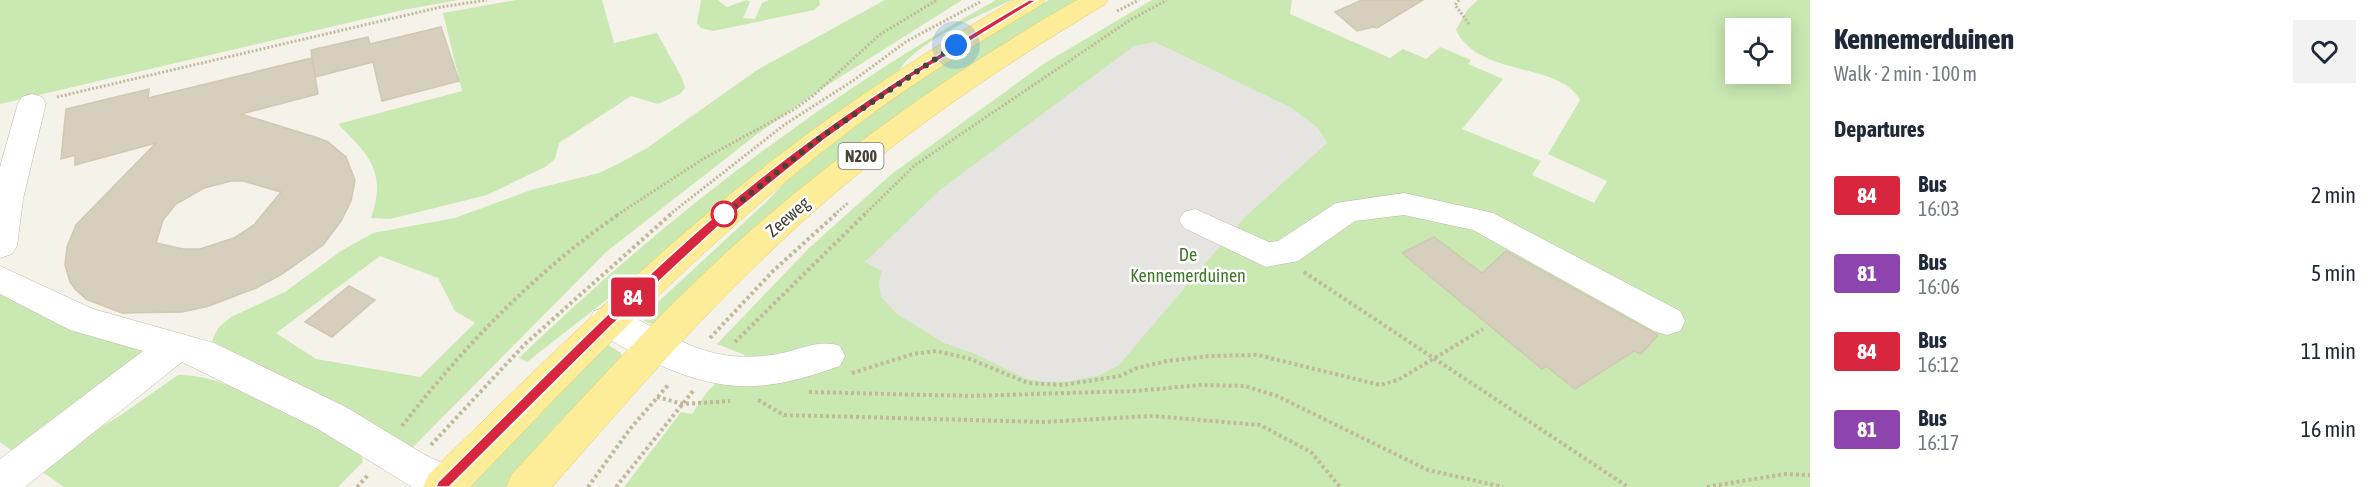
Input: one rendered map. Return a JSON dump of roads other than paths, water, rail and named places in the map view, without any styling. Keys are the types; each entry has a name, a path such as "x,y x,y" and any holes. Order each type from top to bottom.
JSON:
{"main road":[{"name":"N200","path":"445,486 607,321 721,217 821,137 926,63 1032,0"},
{"name":"Zeeweg","path":"526,487 653,346 741,259 848,166 1004,53 1101,8"}],"lane":[{"path":"0,246 7,199 32,103"},
{"path":"1196,220 1266,255 1286,252 1347,211 1404,204 1482,221 1667,321"},
{"path":"0,279 83,320 211,358 332,418 445,486"},
{"path":"607,321 653,346 700,365 725,370 836,366"},
{"path":"7,481 176,346"}],"park label":[{"name":"De Kennemerduinen","path":"1188,265"}]}
